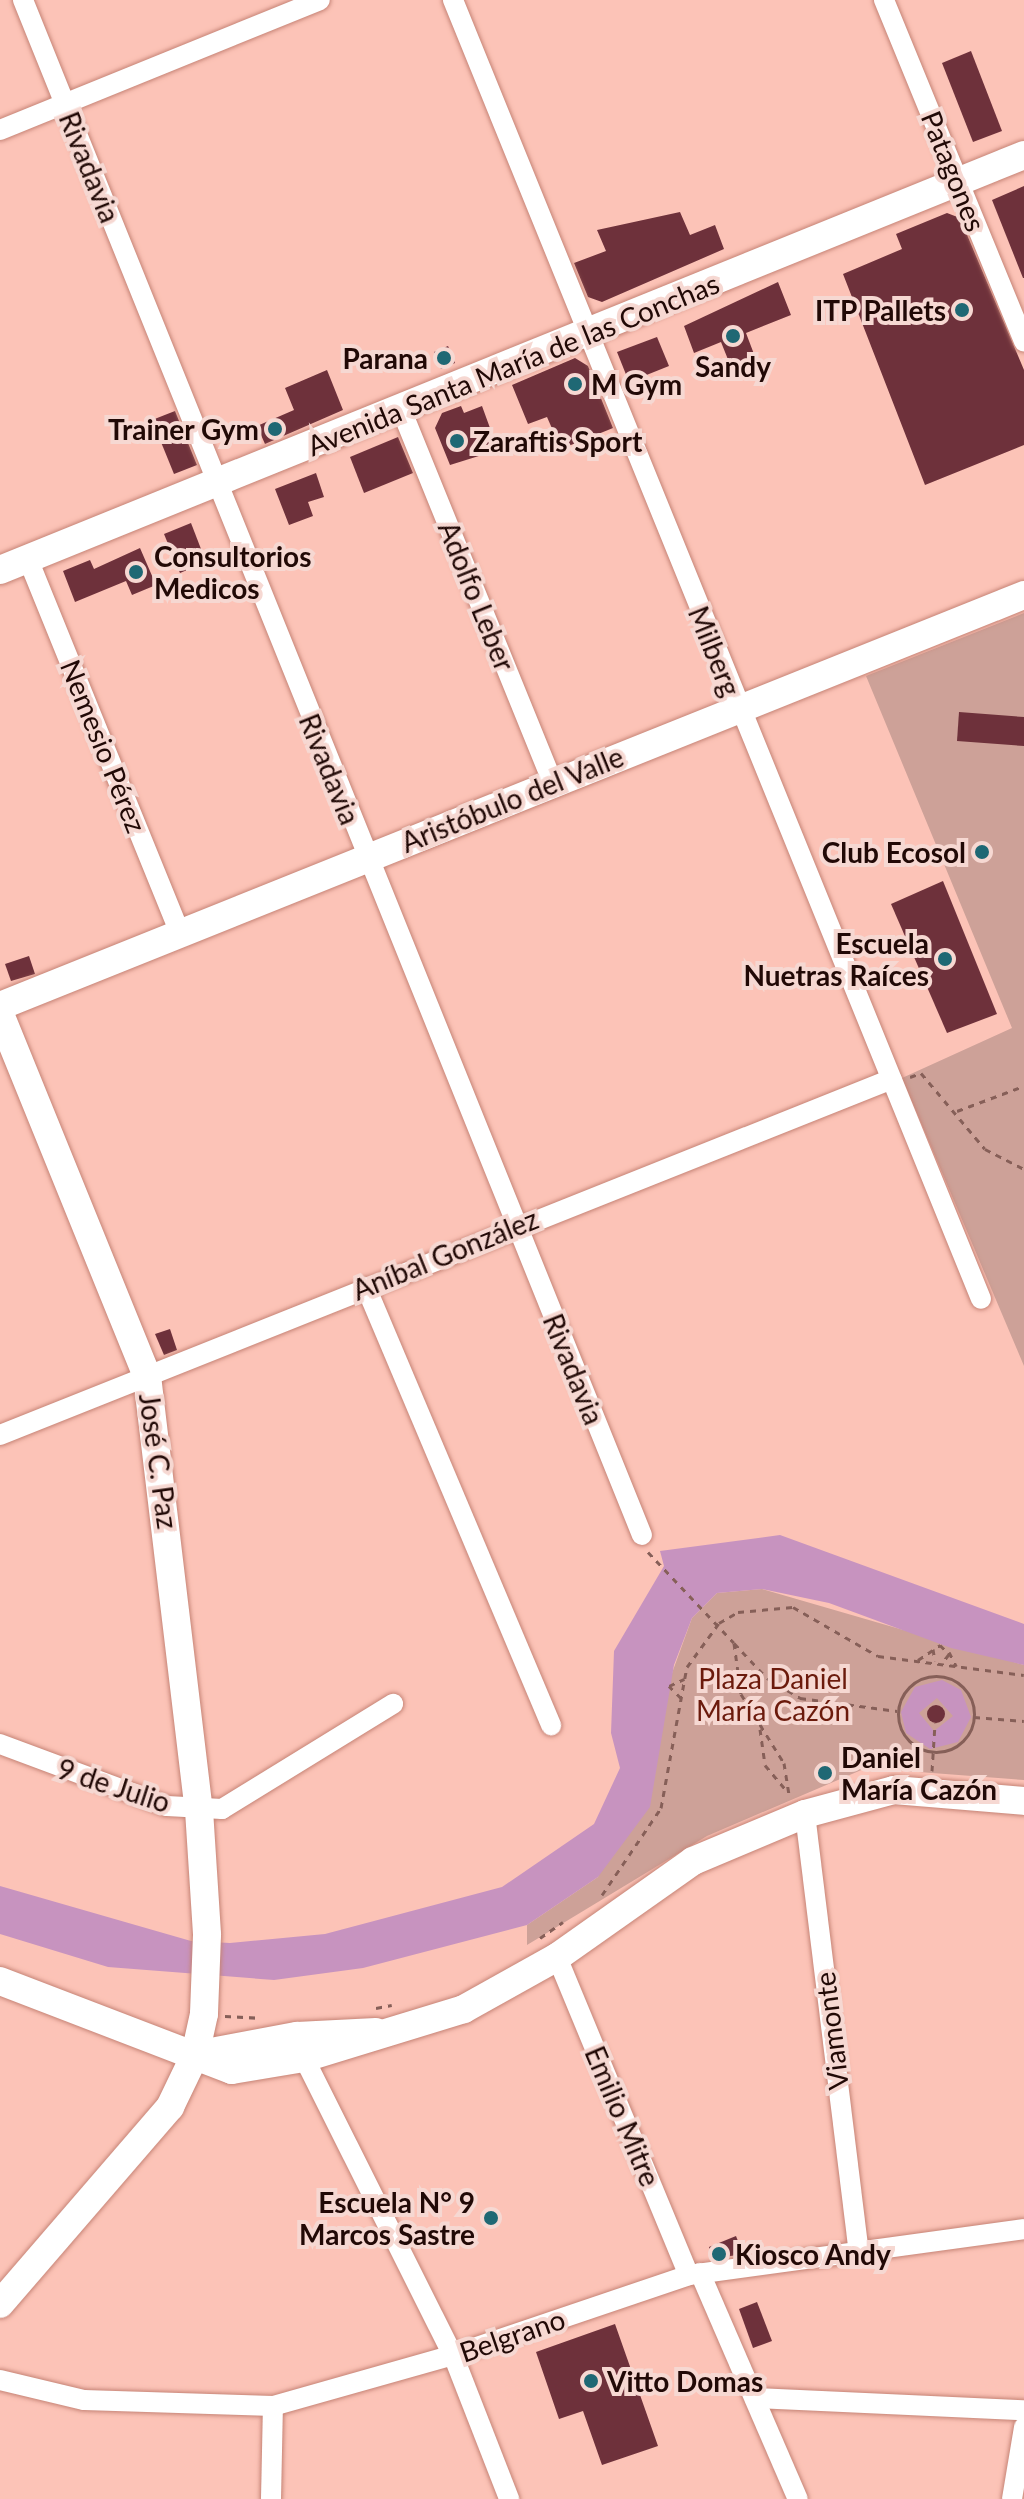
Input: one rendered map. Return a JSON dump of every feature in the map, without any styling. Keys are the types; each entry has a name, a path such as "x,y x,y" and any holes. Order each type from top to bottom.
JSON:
{"main road":[{"name":"Avenida Santa María de las Conchas","path":"0,570 588,336 1024,155"},
{"name":"Aristóbulo del Valle","path":"0,1006 1024,595"},
{"name":"José C. Paz","path":"0,1014 147,1376 199,1810 207,1935 205,2005 195,2055 170,2107 0,2304"},
{"path":"0,1981 149,2043 195,2055 232,2070 304,2058 352,2049 381,2033 464,2009 557,1957 693,1861 796,1803 894,1790 1024,1801"},
{"path":"195,2055 327,2033 381,2033"}],"street":[{"name":"Rivadavia","path":"23,0 365,858 642,1535"},
{"path":"0,130 320,0"},
{"name":"Milberg","path":"453,0 981,1299"},
{"name":"Patagones","path":"884,0 1024,341"},
{"name":"Adolfo Leber","path":"401,409 553,783"},
{"name":"Nemesio Pérez","path":"28,559 180,933"},
{"name":"Aníbal González","path":"0,1435 515,1225 892,1079"},
{"path":"366,1287 551,1726"},
{"name":"9 de Julio","path":"0,1744 167,1806 199,1810 236,1806 393,1704"},
{"name":"Viamonte","path":"796,1803 858,2247"},
{"name":"Emilio Mitre","path":"557,1957 695,2274 755,2398 798,2499"},
{"path":"304,2058 453,2355 509,2499"},
{"name":"Belgrano","path":"0,2380 84,2400 273,2406 453,2355 695,2274 858,2247 1024,2229"},
{"path":"755,2398 1024,2410"},
{"path":"271,2499 273,2406"},
{"path":"1012,2499 1024,2427"}],"path":[{"path":"892,1079 921,1073 957,1111 985,1149 1024,1169"},
{"path":"957,1111 1024,1086"},
{"path":"650,1558 719,1623 767,1678 800,1698 898,1711"},
{"path":"589,1904 661,1808 684,1679 719,1623 757,1605 793,1607 878,1656 1024,1675"},
{"path":"734,1643 736,1679 760,1728 784,1763 796,1803"},
{"path":"918,1660 933,1649 948,1649"},
{"path":"933,1649 940,1662"},
{"path":"939,1676 940,1662 948,1649"},
{"path":"948,1649 956,1666"},
{"path":"939,1676 965,1689 974,1717 961,1743 933,1751 907,1739 898,1711 911,1685 939,1676"},
{"path":"681,1698 669,1686 684,1679"},
{"path":"974,1717 1024,1721"},
{"path":"931,1777 935,1726"},
{"path":"760,1728 765,1765 796,1803"},
{"path":"530,1945 577,1913"},
{"path":"359,2010 401,2004"},
{"path":"205,2005 275,2019"}],"green space":[{"name":"Club Ecosol","path":"1024,613 1024,1366 902,1078 1012,1028 866,676"},
{"name":"Plaza Daniel María Cazón","path":"762,1589 1024,1665 1024,1780 866,1768 707,1836 527,1945 527,1925 598,1877 692,1618 717,1593"}],"shaded area":[{"path":"780,1535 1024,1624 1024,1665 951,1648 829,1603 762,1589 717,1593 692,1618 674,1665 650,1807 598,1877 527,1925 363,1968 274,1980 108,1967 0,1934 0,1886 191,1941 230,1943 325,1934 502,1887 594,1824 620,1768 611,1733 614,1651 664,1566 660,1551"},
{"path":"942,1680 961,1690 971,1717 958,1742 930,1749 906,1733 901,1712 915,1687","holes":["937,1698 953,1716 934,1731 919,1713"]}],"building":[{"path":"971,51 1002,131 973,142 942,63"},
{"path":"1024,186 1024,278 1023,278 992,200"},
{"path":"680,212 690,235 715,225 724,249 602,302 588,297 574,263 606,251 597,230"},
{"path":"947,213 960,218 1024,370 1024,445 925,485 843,274 902,249 896,234"},
{"path":"778,282 791,315 746,333 757,362 733,372 721,342 694,353 684,326"},
{"path":"657,337 669,366 629,382 617,352"},
{"name":"Parana","path":"448,346 455,363 441,369 434,352"},
{"path":"575,358 588,366 613,428 561,449 547,417 528,424 512,385"},
{"path":"327,370 343,410 265,444 257,426 294,410 285,388"},
{"name":"Zaraftis Sport","path":"461,406 464,413 482,406 498,450 450,465 435,428 442,413"},
{"path":"175,411 197,465 174,474 152,420"},
{"path":"398,437 413,473 364,493 350,457"},
{"path":"316,473 324,497 308,502 313,516 289,525 275,489"},
{"path":"191,523 206,562 180,573 164,534"},
{"path":"140,548 156,585 132,595 126,581 75,602 63,571 90,560 94,569"},
{"path":"959,712 1024,717 1024,746 957,741"},
{"name":"Escuela Nuetras Raíces","path":"943,881 997,1014 947,1033 891,904"},
{"path":"29,956 35,974 11,981 5,964"},
{"path":"170,1329 177,1350 164,1355 155,1334"},
{"path":"936,1705 945,1714 936,1723 927,1714"},
{"path":"736,2236 743,2254 713,2259 709,2247"},
{"path":"757,2302 772,2341 753,2348 739,2309"},
{"name":"Vitto Domas","path":"615,2324 658,2446 602,2465 583,2411 559,2419 536,2352"}],"place":[{"name":"ITP Pallets","path":"962,310"},
{"name":"Sandy","path":"733,336"},
{"name":"Parana","path":"444,358"},
{"name":"M Gym","path":"575,384"},
{"name":"Trainer Gym","path":"275,429"},
{"name":"Zaraftis Sport","path":"457,441"},
{"name":"Consultorios Medicos","path":"136,572"},
{"name":"Club Ecosol","path":"982,852"},
{"name":"Escuela Nuetras Raíces","path":"945,959"},
{"name":"Daniel María Cazón","path":"825,1773"},
{"name":"Escuela N° 9 Marcos Sastre","path":"491,2218"},
{"name":"Kiosco Andy","path":"719,2254"},
{"name":"Vitto Domas","path":"591,2381"}]}
